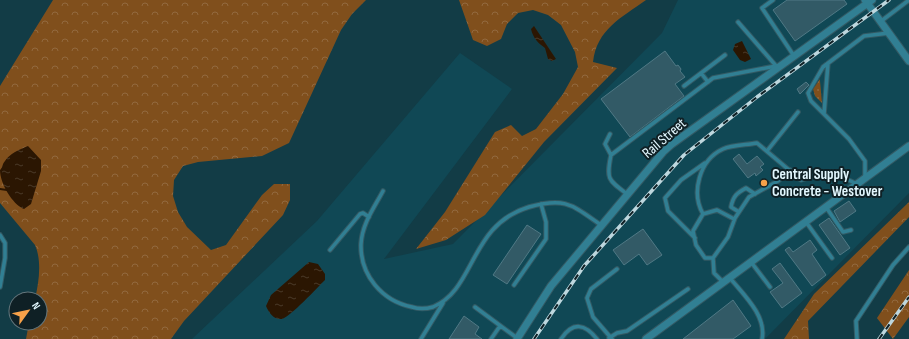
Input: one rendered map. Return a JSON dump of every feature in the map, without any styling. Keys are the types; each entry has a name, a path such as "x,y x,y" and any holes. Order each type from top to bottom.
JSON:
{"street":[{"name":"Rail Street","path":"517,339 551,286 627,194 672,144 868,1"},
{"path":"868,1 880,22 909,62"},
{"path":"646,339 909,146"}],"lane":[{"path":"773,0 762,8 794,56"},
{"path":"880,22 909,0"},
{"path":"738,22 777,67"},
{"path":"865,179 865,160 849,139 811,101 808,93 823,67 864,36 889,33"},
{"path":"684,86 725,55"},
{"path":"824,114 828,63"},
{"path":"627,194 610,181 607,172 611,155 713,78 777,67"},
{"path":"701,73 708,82"},
{"path":"767,151 798,112"},
{"path":"610,134 605,144 611,155"},
{"path":"695,238 668,212 666,198 681,180 722,150 757,143 801,180 817,174 840,175 858,184"},
{"path":"703,214 698,205 698,184 706,163"},
{"path":"762,339 764,330 754,308 726,280 714,273 713,258 728,237 734,219 750,197 778,181 790,170"},
{"path":"739,212 731,207 732,199 737,193 746,188 755,194"},
{"path":"383,191 363,228 361,245 367,273 382,294 395,302 419,309 431,308 443,302"},
{"path":"420,339 443,302 459,283 487,236 498,224 512,214 541,204 562,202 582,212 601,226"},
{"path":"514,285 546,239 546,222 541,204"},
{"path":"826,207 843,232 851,230"},
{"path":"713,258 705,258 696,244 693,232 703,214 717,210 734,219"},
{"path":"330,250 360,214 363,213 369,217"},
{"path":"806,222 832,258"},
{"path":"0,235 6,243 0,288"},
{"path":"857,339 856,321 893,265 909,247"},
{"path":"751,262 770,287"},
{"path":"617,269 591,289 587,298 593,317 611,338 617,333 626,332 688,289"},
{"path":"475,307 517,339"},
{"path":"492,339 500,326"},
{"path":"561,339 570,329 581,326 586,328 597,339"}],"shaded area":[{"path":"678,0 909,0 909,193 765,339 192,339 317,221 460,53 512,89 384,259 453,244 662,33"}],"green space":[{"path":"53,0 366,0 352,14 341,30 289,143 262,156 198,162 183,166 174,180 173,196 178,212 187,227 211,250 226,245 262,195 274,184 290,184 290,200 283,215 184,321 171,339 26,339 28,331 48,331 48,291 37,291 39,279 39,258 35,245 0,203 0,86"},
{"path":"459,0 646,0 612,25 599,41 593,62 617,68 544,142 485,215 446,240 416,249 445,212 495,132 511,125 522,136 536,129 563,94 578,67 575,52 561,25 548,15 533,10 518,13 507,24 501,39 487,46 473,40"},
{"path":"820,79 822,103 815,96 813,89"},
{"path":"909,202 909,217 808,321 809,339 784,339 814,294"},
{"path":"909,270 909,317 893,339 877,318"}],"water":[{"path":"534,26 556,59 552,61 548,59 545,48 534,38 531,29"},
{"path":"742,41 751,59 745,62 740,60 733,50 735,44"},
{"path":"28,146 41,160 41,171 31,204 24,209 15,203 4,187 0,170 9,156"},
{"path":"309,262 318,264 325,274 325,280 286,317 279,319 274,317 266,306 271,295"}],"building":[{"path":"787,0 844,0 847,4 795,41 773,10"},
{"path":"665,51 676,66 678,65 681,69 680,71 685,77 675,84 684,96 630,137 601,99"},
{"path":"806,82 809,85 800,94 797,89"},
{"path":"739,154 747,164 757,156 764,164 760,167 763,170 756,176 755,173 748,178 733,159"},
{"path":"849,201 856,211 840,222 834,211"},
{"path":"829,218 850,248 840,255 819,225"},
{"path":"527,225 541,234 507,284 493,275"},
{"path":"643,229 662,255 647,265 639,254 624,265 613,250"},
{"path":"810,240 817,250 812,254 826,275 812,286 785,250 789,247 793,252"},
{"path":"780,263 802,293 782,308 770,292 783,283 772,269"},
{"path":"733,300 751,326 733,339 683,339"},
{"path":"464,316 479,327 475,334 482,339 449,339"}],"waterway":[{"path":"0,189 7,190"}],"railway":[{"path":"534,339 584,266 684,155 757,97 889,0"},
{"path":"879,339 909,297"}],"place":[{"name":"Central Supply Concrete - Westover","path":"764,183"}]}
